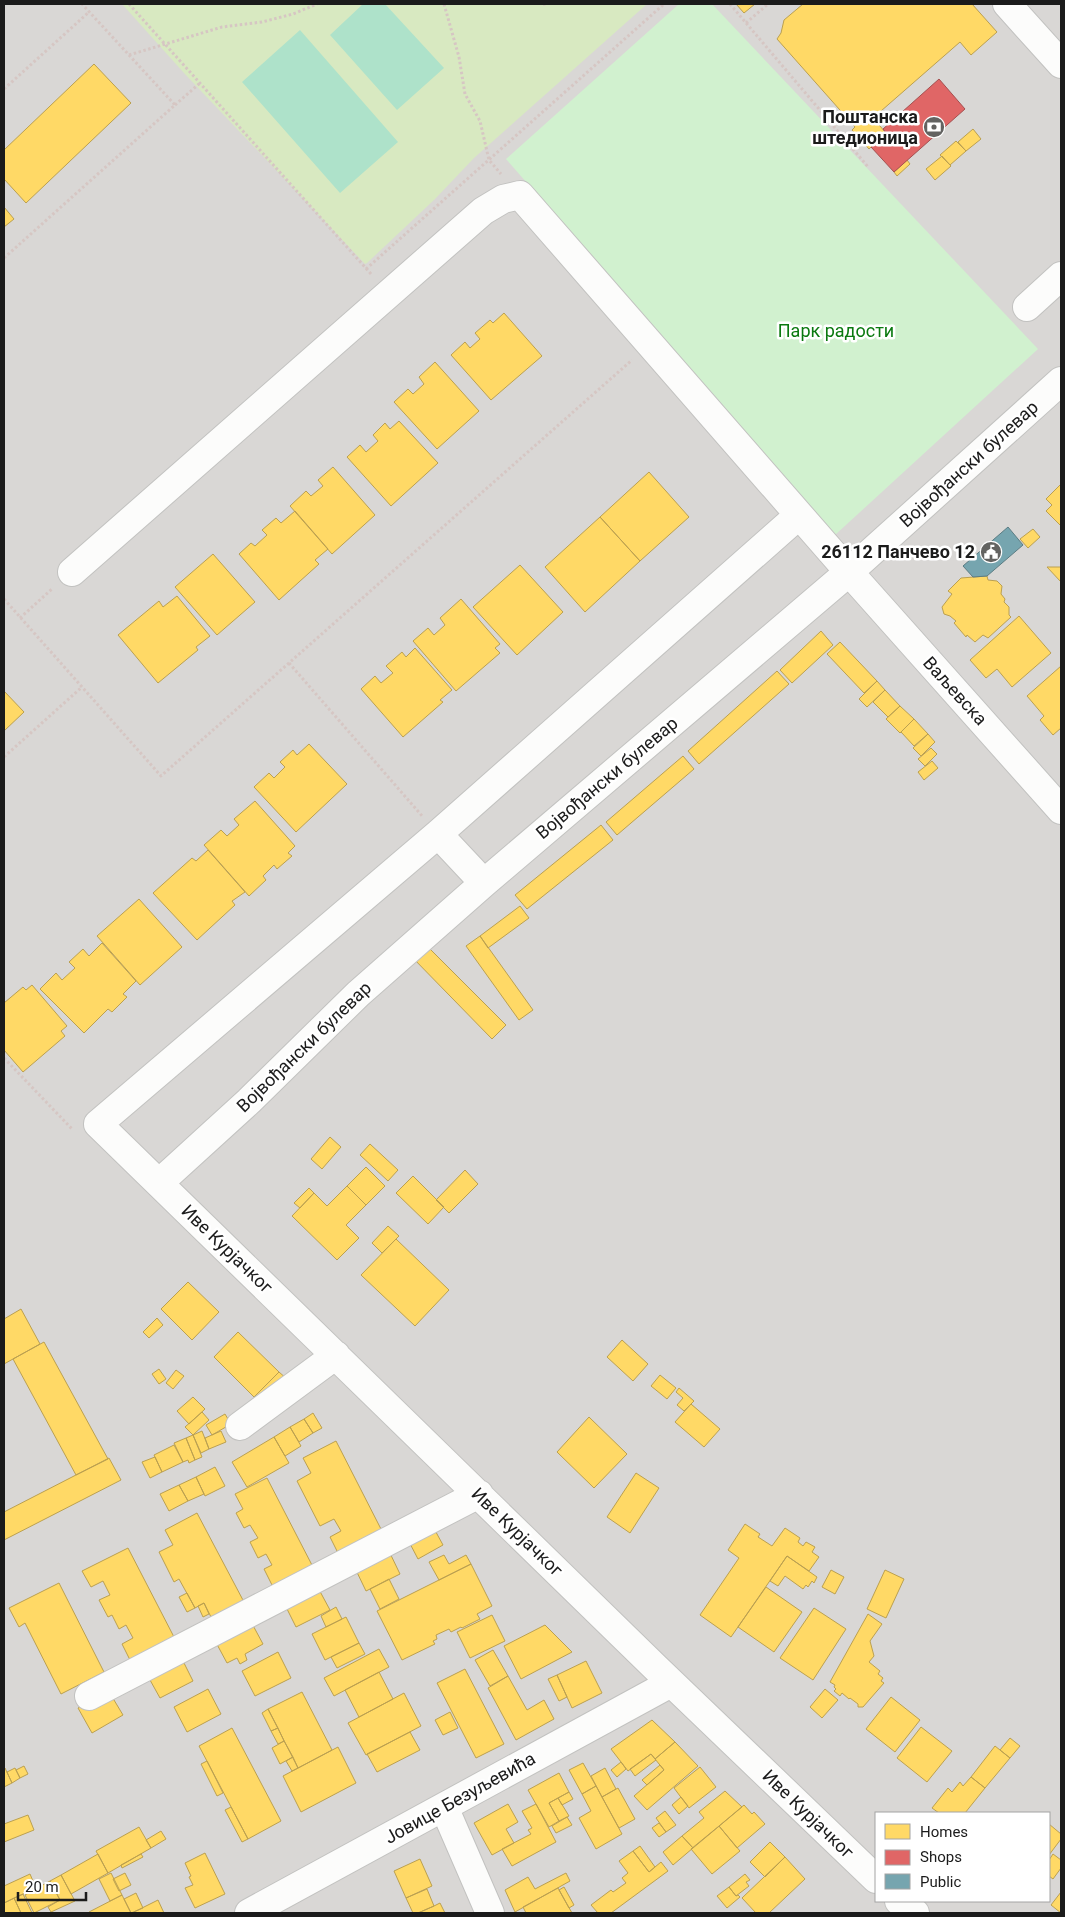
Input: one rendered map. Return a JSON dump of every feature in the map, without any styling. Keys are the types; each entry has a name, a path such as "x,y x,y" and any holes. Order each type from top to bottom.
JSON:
{"street":[{"path":"1007,4 1061,64"},
{"path":"72,572 482,211 503,199 520,195"},
{"name":"Ваљевска","path":"520,195 849,572 1061,810"},
{"path":"1027,307 1061,276"},
{"name":"Војвођански булевар","path":"159,1183 249,1100 358,994 484,883 849,572 1061,380"},
{"path":"98,1124 438,834 799,514"},
{"path":"438,834 484,883"},
{"name":"Иве Курјачког","path":"98,1124 671,1683 875,1878"},
{"path":"240,1426 336,1355"},
{"path":"89,1696 479,1494"},
{"name":"Јовице Безуљевића","path":"249,1913 671,1683"},
{"path":"444,1807 490,1913"},
{"path":"900,1902 915,1913"}],"path":[{"path":"82,4 175,105"},
{"path":"129,4 389,294"},
{"path":"129,55 222,27 262,22 293,14 318,4"},
{"path":"444,4 459,58 465,94 480,121 489,160 520,195"},
{"path":"366,269 664,4"},
{"path":"730,4 869,168"},
{"path":"746,23 768,4"},
{"path":"4,89 89,12"},
{"path":"4,258 200,83"},
{"path":"4,599 161,776 650,344"},
{"path":"20,618 72,572"},
{"path":"289,663 438,834"},
{"path":"4,757 82,687"},
{"path":"4,1058 79,1136 98,1124"}],"shaded area":[{"path":"4,4 1061,4 1061,1913 4,1913"}],"green space":[{"path":"122,4 647,4 474,158 435,199 365,264 184,73"},
{"path":"363,4 385,4 444,68 397,110 330,35"},
{"name":"Парк радости","path":"679,4 712,4 1038,349 835,535 506,159"},
{"path":"300,30 398,142 340,193 242,82"}],"building: Homes":[{"path":"736,4 755,4 744,13"},
{"path":"803,4 972,4 997,32 971,55 960,42 873,118 886,133 869,149 852,130 855,127 777,39 781,33 784,20"},
{"path":"94,64 131,103 26,203 4,179 4,150"},
{"path":"973,129 981,139 966,151 958,142"},
{"path":"956,141 966,151 950,165 940,155"},
{"path":"942,156 951,166 935,180 926,169"},
{"path":"907,160 910,164 897,176 894,172"},
{"path":"4,207 14,219 4,227"},
{"path":"504,313 542,356 491,400 451,355 465,342 470,348 480,339 475,333 490,320 493,323"},
{"path":"435,362 479,411 437,449 394,402 408,389 413,394 424,384 419,377"},
{"path":"399,421 438,463 391,506 347,457 360,445 366,452 378,441 373,435 385,423 390,429"},
{"path":"333,467 375,515 332,554 290,506 306,491 311,496 323,486 318,480"},
{"path":"649,472 689,517 640,561 600,517"},
{"path":"1061,484 1061,526 1046,511 1052,505 1046,499"},
{"path":"295,511 328,549 315,560 319,564 279,600 239,554 251,543 255,546 267,535 262,530 276,518 281,523"},
{"path":"600,517 640,561 585,612 545,567"},
{"path":"1033,529 1040,537 1028,548 1020,539"},
{"path":"213,554 255,602 217,635 175,587"},
{"path":"520,565 563,612 517,655 473,607"},
{"path":"1047,567 1061,567 1061,582"},
{"path":"987,576 988,580 997,581 1002,586 1001,594 1005,599 1004,602 1009,607 1009,615 1011,617 988,638 983,635 975,642 967,635 966,637 954,623 956,621 944,614 942,607 952,594 948,591 961,578"},
{"path":"177,596 210,636 196,647 198,650 158,683 118,635 159,601 163,607"},
{"path":"461,599 500,644 495,648 500,653 456,691 413,641 428,628 434,635 445,625 440,618"},
{"path":"1019,616 1051,653 1012,687 997,669 986,678 970,660"},
{"path":"821,631 833,645 792,683 780,670"},
{"path":"840,642 877,681 864,693 827,654"},
{"path":"415,648 452,690 440,700 443,702 403,737 361,689 375,676 381,683 393,673 386,666 402,652 406,657"},
{"path":"1061,666 1061,728 1053,735 1040,720 1044,716 1027,696"},
{"path":"777,671 789,684 699,764 688,751"},
{"path":"877,681 885,690 867,707 859,699"},
{"path":"885,690 900,706 888,717 873,702"},
{"path":"4,691 24,712 4,731"},
{"path":"900,706 914,719 900,733 886,719"},
{"path":"914,719 928,734 914,746 901,732"},
{"path":"928,734 935,742 921,756 913,748"},
{"path":"309,744 347,784 296,832 254,787 269,773 274,778 285,767 280,762 293,750 297,755"},
{"path":"931,748 937,754 925,766 918,759"},
{"path":"683,756 694,769 617,835 606,822"},
{"path":"932,761 938,768 924,780 918,772"},
{"path":"255,801 295,846 288,853 292,856 277,869 274,865 263,876 266,880 249,896 204,845 221,830 227,836 239,825 234,819"},
{"path":"601,825 613,840 527,909 515,895"},
{"path":"208,850 245,892 232,901 235,905 197,940 153,893 192,858 196,861"},
{"path":"139,899 182,947 140,985 97,936"},
{"path":"520,906 529,918 488,948 480,936"},
{"path":"480,936 533,1010 519,1020 466,946"},
{"path":"423,942 506,1025 492,1039 410,955"},
{"path":"102,943 136,981 123,994 127,997 112,1012 108,1009 84,1033 40,989 56,973 62,980 75,968 69,962 83,949 89,956"},
{"path":"32,985 67,1026 61,1031 65,1036 23,1072 4,1050 4,1003 23,987 26,990"},
{"path":"330,1137 341,1147 322,1169 311,1159"},
{"path":"370,1144 398,1170 388,1181 360,1155"},
{"path":"366,1167 385,1186 366,1205 347,1186"},
{"path":"465,1170 478,1184 449,1213 436,1200"},
{"path":"413,1176 444,1207 428,1224 396,1193"},
{"path":"347,1186 366,1205 346,1225 359,1238 337,1260 292,1216 314,1193 327,1206"},
{"path":"309,1188 314,1193 300,1208 294,1203"},
{"path":"388,1226 399,1236 382,1253 372,1243"},
{"path":"396,1239 449,1290 415,1326 361,1275"},
{"path":"188,1282 219,1312 192,1340 161,1309"},
{"path":"21,1309 40,1344 4,1364 4,1319"},
{"path":"157,1318 163,1325 149,1338 143,1332"},
{"path":"238,1332 279,1372 254,1397 214,1357"},
{"path":"622,1340 648,1364 633,1381 607,1357"},
{"path":"44,1342 108,1459 76,1475 13,1359"},
{"path":"159,1369 166,1379 159,1384 152,1374"},
{"path":"176,1370 184,1376 173,1389 166,1383"},
{"path":"279,1372 287,1379 262,1405 254,1397"},
{"path":"660,1375 676,1388 667,1399 651,1386"},
{"path":"679,1388 694,1401 684,1411 677,1405 683,1398 676,1392"},
{"path":"193,1397 205,1409 189,1424 177,1411"},
{"path":"691,1404 720,1429 704,1447 675,1422"},
{"path":"202,1412 209,1420 193,1435 185,1427"},
{"path":"313,1413 322,1428 313,1433 304,1419"},
{"path":"225,1414 231,1424 212,1435 206,1425"},
{"path":"589,1417 627,1454 594,1488 557,1452"},
{"path":"304,1419 313,1433 299,1442 290,1427"},
{"path":"290,1427 301,1446 285,1456 274,1437"},
{"path":"202,1431 209,1449 201,1453 193,1435"},
{"path":"221,1431 226,1442 209,1449 205,1438"},
{"path":"193,1435 202,1457 195,1460 186,1438"},
{"path":"274,1437 289,1463 247,1487 232,1462"},
{"path":"186,1438 195,1460 189,1463 188,1460 183,1462 174,1443"},
{"path":"336,1441 382,1531 338,1553 330,1537 341,1531 334,1519 320,1526 297,1481 311,1473 303,1458"},
{"path":"174,1445 183,1462 162,1472 154,1455"},
{"path":"155,1457 162,1472 150,1478 142,1462"},
{"path":"109,1458 121,1480 4,1540 4,1512"},
{"path":"215,1467 225,1486 205,1496 196,1477"},
{"path":"636,1473 659,1488 630,1533 607,1517"},
{"path":"196,1477 204,1494 188,1501 179,1485"},
{"path":"267,1478 313,1567 273,1587 264,1569 272,1565 266,1554 258,1558 250,1542 258,1538 250,1525 244,1528 236,1513 243,1509 235,1494"},
{"path":"179,1485 188,1501 169,1511 160,1494"},
{"path":"197,1513 244,1602 212,1619 204,1603 195,1608 179,1579 174,1582 159,1552 173,1545 165,1530"},
{"path":"431,1523 443,1545 418,1559 406,1536"},
{"path":"745,1524 760,1534 758,1537 772,1546 785,1528 800,1538 798,1542 803,1546 806,1542 815,1547 812,1552 819,1557 809,1571 787,1556 731,1637 700,1615 739,1558 728,1550"},
{"path":"387,1547 400,1574 366,1591 353,1564"},
{"path":"128,1548 174,1637 130,1660 122,1644 133,1638 126,1625 119,1629 112,1615 108,1617 99,1600 110,1595 103,1581 91,1587 82,1571"},
{"path":"444,1555 449,1564 466,1555 471,1564 439,1580 429,1562"},
{"path":"787,1556 817,1577 814,1583 812,1581 808,1587 806,1585 803,1589 785,1576 778,1586 770,1581"},
{"path":"471,1564 492,1606 477,1614 480,1619 451,1632 449,1629 436,1635 437,1639 433,1641 435,1644 402,1660 377,1611"},
{"path":"831,1570 844,1577 835,1594 822,1587"},
{"path":"885,1570 904,1579 886,1618 867,1609"},
{"path":"389,1579 399,1599 380,1609 370,1589"},
{"path":"59,1583 104,1672 61,1694 25,1623 19,1627 9,1608"},
{"path":"316,1584 330,1610 296,1627 283,1601"},
{"path":"766,1587 802,1612 774,1652 738,1627"},
{"path":"187,1593 195,1608 187,1612 179,1597"},
{"path":"204,1603 209,1614 203,1617 198,1606"},
{"path":"336,1607 342,1619 326,1627 321,1616"},
{"path":"814,1608 846,1629 813,1680 780,1658"},
{"path":"868,1614 882,1624 870,1641 874,1656 869,1662 880,1671 878,1674 883,1678 881,1681 884,1683 863,1707 858,1707 858,1704 850,1698 842,1693 840,1696 834,1691 836,1689 835,1685 830,1682"},
{"path":"492,1615 505,1641 470,1658 457,1632"},
{"path":"346,1617 359,1643 325,1660 312,1634"},
{"path":"249,1618 263,1644 245,1654 247,1660 240,1664 237,1658 227,1663 213,1637"},
{"path":"545,1625 572,1652 521,1679 504,1646"},
{"path":"359,1643 365,1654 337,1668 331,1657"},
{"path":"379,1649 389,1667 334,1696 324,1678"},
{"path":"493,1650 508,1676 490,1686 475,1660"},
{"path":"278,1652 291,1678 255,1696 242,1671"},
{"path":"179,1653 193,1681 160,1698 145,1671"},
{"path":"586,1661 602,1693 572,1708 557,1675"},
{"path":"465,1669 504,1744 476,1758 437,1683"},
{"path":"379,1672 393,1699 359,1717 345,1690"},
{"path":"557,1675 567,1697 559,1701 548,1679"},
{"path":"508,1676 527,1710 544,1700 554,1719 516,1740 488,1688"},
{"path":"208,1689 221,1714 187,1732 174,1707"},
{"path":"825,1689 838,1700 822,1718 810,1707"},
{"path":"108,1690 123,1715 92,1733 78,1708"},
{"path":"302,1692 332,1750 298,1768 268,1709"},
{"path":"404,1693 421,1726 366,1755 348,1723"},
{"path":"891,1697 920,1720 895,1752 866,1729"},
{"path":"268,1709 278,1728 271,1731 262,1713"},
{"path":"450,1712 458,1728 443,1735 435,1720"},
{"path":"652,1720 675,1742 655,1759 651,1754 628,1771 611,1749"},
{"path":"921,1727 952,1751 927,1782 897,1758"},
{"path":"232,1728 281,1821 248,1839 199,1746"},
{"path":"278,1728 284,1741 278,1744 271,1731"},
{"path":"410,1732 420,1750 377,1772 367,1754"},
{"path":"1010,1738 1020,1746 1010,1758 1000,1750"},
{"path":"284,1741 293,1757 280,1764 272,1748"},
{"path":"675,1742 698,1766 647,1810 634,1796 664,1770 655,1759"},
{"path":"995,1746 1010,1758 985,1788 971,1777"},
{"path":"338,1747 356,1783 301,1812 283,1776"},
{"path":"651,1754 656,1760 635,1776 630,1769"},
{"path":"293,1757 298,1768 292,1771 286,1761"},
{"path":"207,1761 223,1793 217,1796 201,1764"},
{"path":"621,1762 626,1769 617,1777 611,1770"},
{"path":"583,1763 596,1786 582,1794 569,1770"},
{"path":"660,1765 664,1770 647,1785 642,1780"},
{"path":"24,1766 28,1774 20,1778 16,1770"},
{"path":"700,1767 716,1787 689,1808 674,1788"},
{"path":"15,1768 20,1778 12,1783 7,1772"},
{"path":"605,1768 616,1789 602,1797 591,1776"},
{"path":"4,1769 12,1783 4,1787"},
{"path":"559,1773 569,1792 549,1803 559,1821 549,1827 528,1790"},
{"path":"971,1777 985,1788 966,1812 938,1812 932,1808 948,1788 952,1792 960,1782 963,1786"},
{"path":"596,1786 622,1834 596,1849 579,1818 591,1811 582,1794"},
{"path":"618,1788 635,1819 619,1828 602,1797"},
{"path":"725,1791 742,1807 693,1848 682,1836 704,1818 699,1812"},
{"path":"569,1792 573,1799 562,1805 558,1798"},
{"path":"681,1797 688,1806 679,1814 672,1805"},
{"path":"558,1798 569,1816 559,1821 549,1803"},
{"path":"508,1804 518,1822 506,1829 514,1843 492,1855 474,1823"},
{"path":"536,1804 556,1842 512,1866 502,1849 531,1834 528,1830 532,1828 522,1811"},
{"path":"744,1805 752,1814 754,1812 765,1824 737,1848 719,1826"},
{"path":"231,1807 248,1839 242,1842 225,1810"},
{"path":"665,1811 676,1825 666,1832 656,1818"},
{"path":"28,1815 34,1830 4,1842 4,1824"},
{"path":"567,1817 572,1825 556,1833 552,1826"},
{"path":"659,1823 666,1832 659,1837 652,1828"},
{"path":"1050,1825 1061,1834 1061,1839 1050,1854"},
{"path":"719,1826 740,1851 712,1874 691,1849"},
{"path":"139,1827 151,1848 108,1873 96,1851"},
{"path":"161,1831 166,1839 151,1848 146,1840"},
{"path":"682,1836 693,1848 673,1865 663,1852"},
{"path":"770,1842 785,1857 765,1877 750,1862"},
{"path":"640,1846 655,1867 649,1872 633,1851"},
{"path":"633,1851 649,1872 661,1862 668,1871 611,1913 598,1913 591,1905 611,1890 613,1892 626,1883 622,1878 628,1873 619,1861"},
{"path":"205,1853 225,1894 195,1908 185,1888 193,1885 185,1863"},
{"path":"98,1854 108,1873 71,1894 61,1875"},
{"path":"141,1854 143,1857 122,1868 121,1865"},
{"path":"1053,1854 1061,1860 1061,1868 1053,1879 1050,1877 1050,1858"},
{"path":"785,1857 805,1879 769,1913 756,1913 742,1898"},
{"path":"420,1859 432,1886 406,1898 394,1871"},
{"path":"111,1873 122,1895 110,1901 99,1879"},
{"path":"125,1873 131,1885 119,1891 113,1879"},
{"path":"566,1873 570,1881 515,1912 505,1890 528,1877 535,1889"},
{"path":"30,1874 36,1888 4,1903 4,1886"},
{"path":"745,1874 750,1880 746,1882 749,1886 736,1896 729,1887"},
{"path":"61,1875 75,1901 51,1912 48,1907 60,1900 50,1881"},
{"path":"50,1881 60,1900 34,1913 25,1895"},
{"path":"564,1887 574,1905 569,1908 559,1890"},
{"path":"729,1887 736,1896 740,1897 727,1908 717,1896"},
{"path":"558,1888 572,1913 526,1913 523,1907"},
{"path":"427,1889 434,1906 418,1913 413,1913 406,1898"},
{"path":"1061,1892 1061,1913 1051,1905"},
{"path":"136,1893 143,1908 131,1913 124,1899"},
{"path":"23,1894 32,1913 21,1913 14,1898"},
{"path":"122,1895 131,1913 89,1913 89,1912"},
{"path":"14,1898 21,1913 4,1913 4,1903"},
{"path":"158,1900 164,1913 134,1912"},
{"path":"440,1903 445,1913 418,1913 434,1906"}],"building: Shops":[{"path":"939,79 965,109 894,172 871,147 886,133 883,129"}],"building: Public":[{"path":"1008,527 1023,545 987,576 973,577 963,566"}],"place":[{"name":"Поштанска штедионица","path":"934,127"},
{"name":"26112 Панчево 12","path":"991,552"}]}
